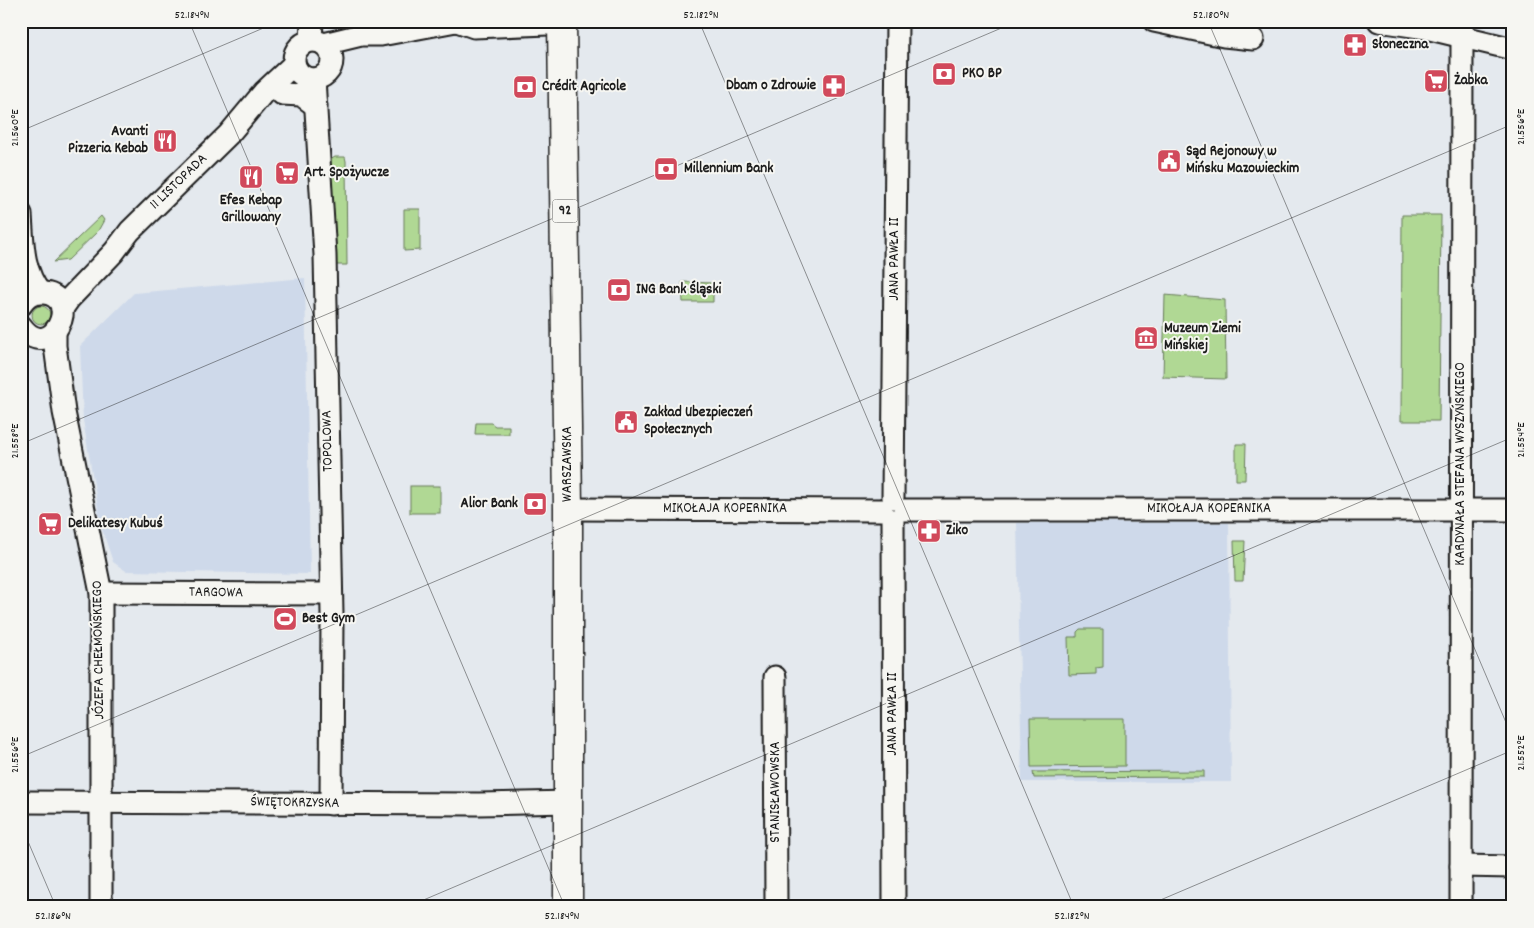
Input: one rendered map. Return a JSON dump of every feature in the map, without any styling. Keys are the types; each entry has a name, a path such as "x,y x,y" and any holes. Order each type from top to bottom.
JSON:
{"main road":[{"name":"WARSZAWSKA","path":"562,21 568,509 568,907"}],"street":[{"path":"381,35 364,46 346,52 332,63 326,74 304,73 294,58 299,47 316,35 381,35 456,21 474,27 548,24 550,21"},
{"name":"JANA PAWŁA II","path":"894,907 893,509 897,21"},
{"path":"1154,21 1224,36 1253,39"},
{"path":"1379,21 1462,29 1513,49"},
{"name":"KARDYNAŁA STEFANA WYSZYŃSKIEGO","path":"1461,907 1462,29"},
{"path":"316,35 331,52 332,63"},
{"name":"11 LISTOPADA","path":"229,134 282,94 304,73"},
{"name":"11 LISTOPADA","path":"40,300 69,299 114,252 130,231 229,134 264,92 304,73"},
{"name":"TOPOLOWA","path":"304,73 316,106 325,255 332,594 331,804"},
{"path":"282,94 302,95 316,106"},
{"path":"21,214 24,260 22,272 40,300 62,320 32,332"},
{"name":"JÓZEFA CHEŁMOŃSKIEGO","path":"32,332 55,346 64,412 101,593 101,907"},
{"name":"MIKOŁAJA KOPERNIKA","path":"568,509 1513,510"},
{"name":"TARGOWA","path":"101,593 332,594"},
{"name":"STANISŁAWOWSKA","path":"774,676 776,907"},
{"name":"ŚWIĘTOKRZYSKA","path":"21,802 479,804 569,802"},
{"path":"1461,866 1513,867"}],"shaded area":[{"path":"305,278 310,574 126,571 113,562 101,526 83,420 80,346 134,293"},
{"path":"1017,523 1229,523 1231,782 1022,782"}],"green space":[{"path":"335,157 345,157 346,161 347,265 337,265 336,262 330,160"},
{"path":"404,209 420,209 420,250 404,251"},
{"path":"1402,215 1441,215 1439,421 1401,421"},
{"path":"101,216 104,220 98,231 68,260 53,262"},
{"path":"682,282 713,283 713,302 683,302"},
{"path":"1165,295 1225,300 1226,379 1163,377"},
{"path":"37,306 45,306 50,311 48,322 37,324 32,319 32,311"},
{"path":"476,423 491,423 495,426 509,426 509,434 475,434"},
{"path":"1236,444 1246,444 1245,480 1236,480"},
{"path":"410,486 440,486 440,513 410,513"},
{"path":"1234,541 1245,541 1243,581 1235,581"},
{"path":"1080,629 1103,629 1103,667 1096,668 1096,674 1069,675 1068,637 1077,637 1077,632"},
{"path":"1030,719 1125,719 1125,766 1031,767"},
{"path":"1204,771 1204,777 1034,778 1033,772"}],"place":[{"name":"Słoneczna","path":"1355,45"},
{"name":"PKO BP","path":"944,74"},
{"name":"Żabka","path":"1436,81"},
{"name":"Dbam o Zdrowie","path":"834,86"},
{"name":"Crédit Agricole","path":"525,87"},
{"name":"Avanti Pizzeria Kebab","path":"165,141"},
{"name":"Sąd Rejonowy w Mińsku Mazowieckim","path":"1169,161"},
{"name":"Millennium Bank","path":"666,169"},
{"name":"Art. Spożywcze","path":"287,173"},
{"name":"Efes Kebap Grillowany","path":"251,177"},
{"name":"ING Bank Śląski","path":"619,290"},
{"name":"Muzeum Ziemi Mińskiej","path":"1146,338"},
{"name":"Zakład Ubezpieczeń Społecznych","path":"626,422"},
{"name":"Alior Bank","path":"535,504"},
{"name":"Delikatesy Kubuś","path":"50,524"},
{"name":"Ziko","path":"929,531"},
{"name":"Best Gym","path":"285,619"}]}
